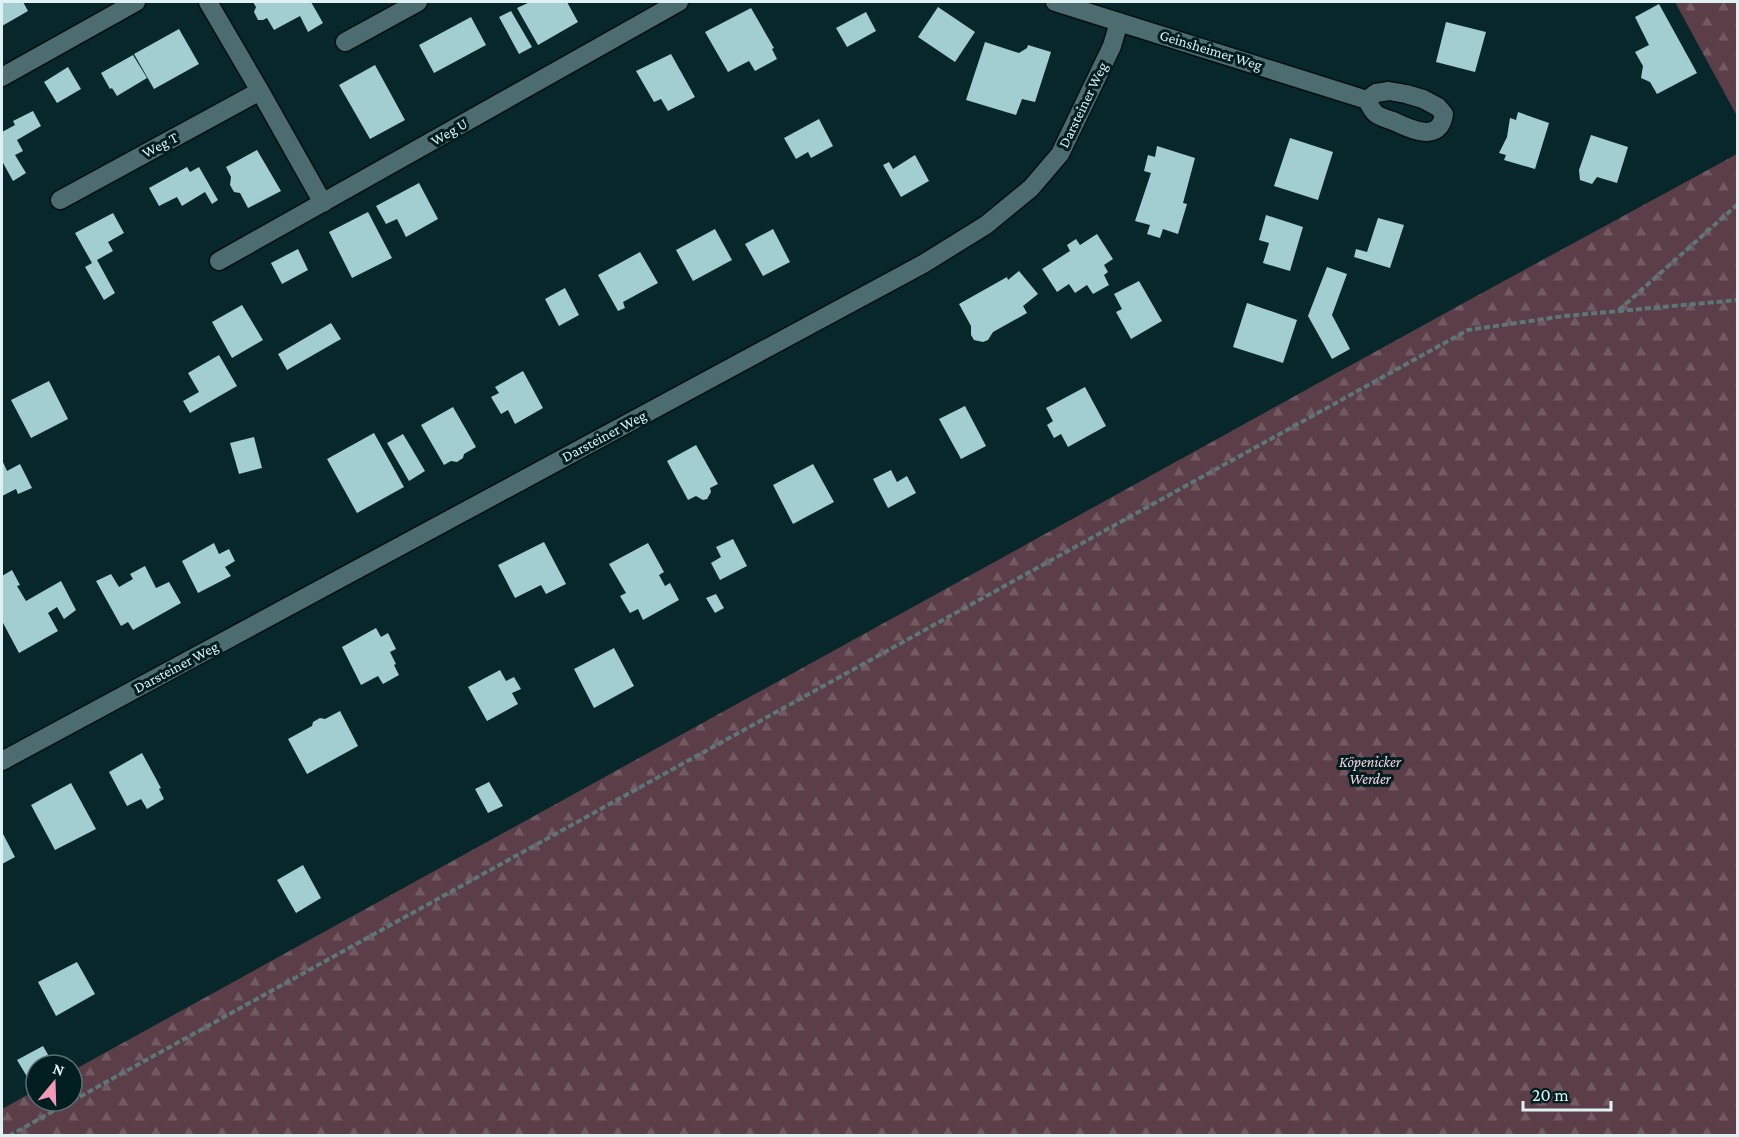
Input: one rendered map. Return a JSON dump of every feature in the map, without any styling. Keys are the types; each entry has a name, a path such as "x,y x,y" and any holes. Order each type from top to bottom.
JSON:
{"street":[{"path":"2,77 136,2"},
{"path":"208,2 323,203"},
{"path":"345,42 418,2"},
{"name":"Weg U","path":"219,261 679,2"},
{"name":"Geinsheimer Weg","path":"1055,2 1367,100"},
{"name":"Darsteiner Weg","path":"2,761 912,269 986,225 1030,188 1060,154 1112,46 1119,22"},
{"name":"Weg T","path":"60,200 260,91"}],"path":[{"path":"1619,311 1737,204"},
{"path":"84,1094 1468,330 1565,316 1737,300"},
{"path":"9,1136 50,1113"}],"green space":[{"path":"1675,2 1737,2 1737,116"},
{"name":"Köpenicker Werder","path":"1737,154 1737,1135 2,1135 2,1109 24,1097 24,1113 84,1113 84,1064"}],"building":[{"path":"2,2 23,2 28,11 2,26"},
{"path":"253,2 311,2 323,23 308,32 300,16 274,30 267,18 258,20"},
{"path":"530,2 567,2 578,22 538,45 517,8"},
{"path":"1659,4 1697,73 1657,94 1650,82 1641,78 1643,66 1635,52 1649,45 1635,17"},
{"path":"938,7 975,32 955,62 918,37"},
{"path":"751,8 774,48 772,49 777,59 755,71 749,61 728,72 705,32"},
{"path":"511,11 532,47 519,54 499,17"},
{"path":"866,12 876,31 847,47 836,28"},
{"path":"471,17 486,45 434,73 419,45"},
{"path":"1446,22 1486,32 1475,72 1436,62"},
{"path":"179,29 199,64 154,89 134,54"},
{"path":"985,42 1019,53 1028,45 1051,52 1035,102 1022,99 1016,115 966,100"},
{"path":"671,54 695,97 668,111 661,99 654,102 636,71"},
{"path":"133,55 147,78 117,96 101,73"},
{"path":"375,65 405,120 370,139 339,85"},
{"path":"68,67 81,89 57,103 44,82"},
{"path":"33,111 41,126 17,140 23,151 15,155 26,173 13,181 2,161 2,132 15,125 13,121"},
{"path":"1518,112 1549,123 1535,169 1504,160 1506,155 1499,153 1507,137 1510,118 1516,120"},
{"path":"819,119 833,146 811,158 808,152 796,159 784,138"},
{"path":"1591,135 1628,147 1617,183 1597,177 1592,184 1580,180 1579,170"},
{"path":"1290,138 1333,152 1318,200 1274,186"},
{"path":"1157,146 1195,158 1183,203 1187,204 1178,234 1163,229 1160,238 1147,234 1150,225 1135,221 1151,173 1144,171 1148,155 1155,157"},
{"path":"257,150 281,191 248,208 240,193 234,192 230,185 231,177 226,167"},
{"path":"915,155 929,181 901,197 883,165 889,162 893,169"},
{"path":"187,167 190,172 199,167 218,200 212,204 205,192 182,206 177,197 159,206 149,188"},
{"path":"419,183 438,219 406,237 397,219 386,224 376,206"},
{"path":"368,212 392,258 352,278 329,232"},
{"path":"113,213 124,233 108,242 113,251 97,260 115,293 104,300 85,267 92,263 75,233"},
{"path":"1266,215 1303,227 1290,271 1263,263 1269,243 1259,240"},
{"path":"1378,218 1404,225 1390,268 1354,257 1356,249 1367,252"},
{"path":"715,229 732,260 693,281 676,250"},
{"path":"773,229 790,262 763,276 745,244"},
{"path":"1097,234 1113,259 1104,265 1108,272 1104,275 1109,285 1093,294 1087,285 1075,293 1069,284 1057,292 1042,269 1070,251 1067,245 1076,239 1080,245"},
{"path":"298,249 308,270 282,284 271,263"},
{"path":"640,252 658,283 623,302 625,308 618,311 598,275"},
{"path":"1327,267 1347,274 1332,315 1350,349 1332,359 1308,316"},
{"path":"1019,271 1038,294 1023,306 1027,313 993,332 988,340 983,342 974,340 971,335 971,326 959,304 1007,277 1008,280"},
{"path":"1139,281 1162,321 1131,339 1116,312 1122,309 1114,294"},
{"path":"565,288 579,315 559,326 545,299"},
{"path":"1247,303 1297,320 1283,363 1233,347"},
{"path":"242,305 263,340 232,358 212,322"},
{"path":"331,323 341,339 287,370 278,354"},
{"path":"219,355 237,386 190,413 183,401 199,392 188,373"},
{"path":"523,371 543,408 515,424 508,410 501,414 491,397 499,393 495,387"},
{"path":"49,381 68,419 31,438 11,400"},
{"path":"1085,387 1106,426 1068,447 1061,434 1054,438 1047,425 1053,421 1046,408"},
{"path":"965,406 986,446 961,459 939,419"},
{"path":"453,407 476,447 464,454 463,458 457,462 451,461 444,465 421,425"},
{"path":"374,433 404,487 357,513 327,459"},
{"path":"403,434 425,471 409,481 387,443"},
{"path":"254,437 262,468 239,474 230,443"},
{"path":"696,445 718,484 710,488 711,492 707,499 703,500 696,496 688,500 667,461"},
{"path":"2,460 7,471 20,464 32,488 18,494 16,489 2,496"},
{"path":"813,464 834,502 793,524 773,485"},
{"path":"891,470 897,482 907,476 916,493 888,508 873,479"},
{"path":"733,539 747,566 720,580 711,563 721,557 716,547"},
{"path":"544,542 566,584 546,594 541,585 515,598 498,565"},
{"path":"214,543 219,554 229,549 235,561 225,567 231,576 198,593 182,561"},
{"path":"648,543 664,572 659,575 665,586 670,583 679,600 643,620 638,609 630,613 620,596 626,593 609,564"},
{"path":"145,566 156,588 169,582 181,603 133,630 128,622 121,626 96,581 111,574 119,587 133,579 130,574"},
{"path":"12,570 20,585 17,586 26,601 61,581 76,610 64,619 57,607 48,613 58,631 19,653 2,621 2,576"},
{"path":"716,594 724,608 715,613 706,598"},
{"path":"376,628 381,637 388,633 396,649 390,652 399,675 383,684 378,676 361,685 342,647"},
{"path":"614,648 634,686 594,708 574,669"},
{"path":"500,670 506,681 514,677 521,689 512,693 518,704 487,721 468,687"},
{"path":"340,711 358,746 307,774 288,739 312,726 313,722 320,718 325,719"},
{"path":"142,753 161,788 159,789 164,799 147,809 141,799 127,806 109,772"},
{"path":"489,782 503,806 488,813 475,789"},
{"path":"71,783 96,829 55,850 31,805"},
{"path":"2,832 15,857 2,864"},
{"path":"303,865 321,898 296,913 277,880"},
{"path":"77,962 95,994 56,1016 38,982"},
{"path":"43,1046 47,1053 30,1053"},
{"path":"24,1056 24,1072 17,1060"}]}
